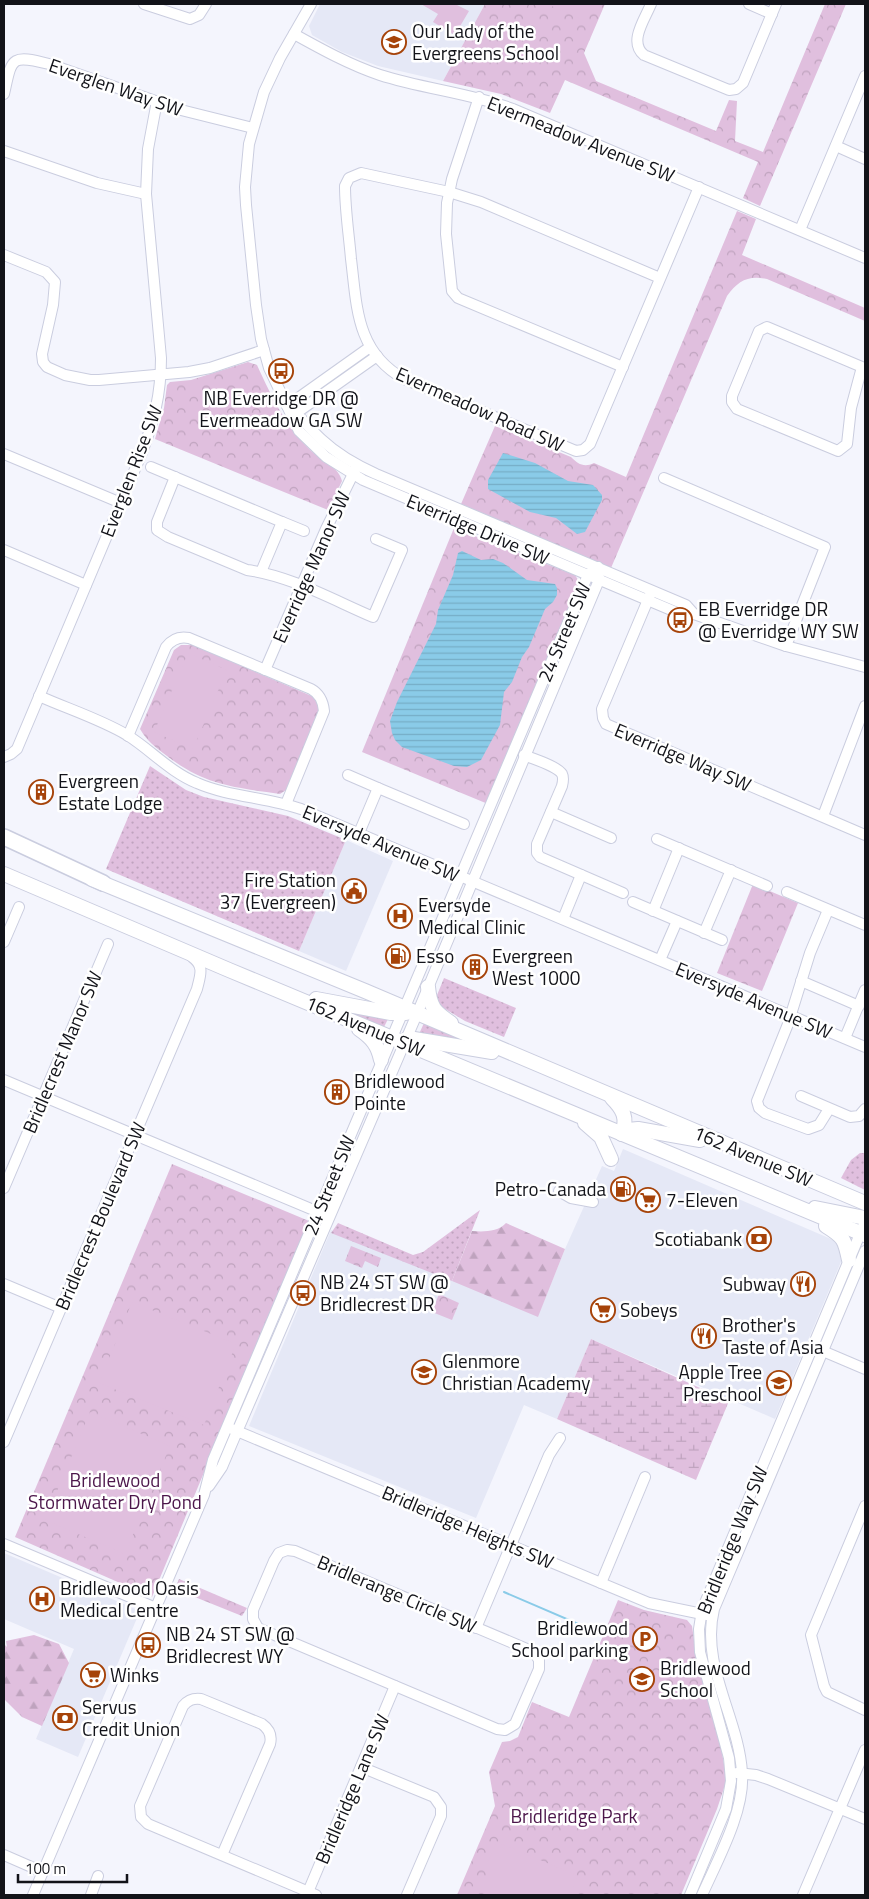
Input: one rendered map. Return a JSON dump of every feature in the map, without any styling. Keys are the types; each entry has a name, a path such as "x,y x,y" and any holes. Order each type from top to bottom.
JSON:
{"highway":[{"path":"4,837 103,883"}],"main road":[{"name":"162 Avenue SW","path":"4,843 411,1011 865,1203"},
{"name":"162 Avenue SW","path":"4,874 232,972 793,1206 864,1231"},
{"path":"428,987 429,1000 434,1010 468,1036"},
{"path":"286,993 411,1011"},
{"path":"345,1018 372,1039 379,1050 381,1060"},
{"path":"398,1040 522,1059"},
{"path":"610,1096 624,1113 626,1124 622,1134"},
{"path":"570,1112 601,1137 611,1160"},
{"path":"622,1134 628,1130 638,1129 726,1144"},
{"path":"775,1198 865,1218"},
{"path":"793,1206 842,1236 849,1260"}],"street":[{"path":"144,4 190,18 199,15 206,4"},
{"name":"Everridge Drive SW","path":"311,4 264,92 253,128 246,166 246,205 258,321 264,350 274,382 287,406 294,414 299,431 312,445 337,465 355,470 458,514 599,580 683,615 694,614 786,646 865,668"},
{"path":"651,4 637,37 637,45 640,51 644,55 726,89 736,89 743,82 774,9 749,4"},
{"name":"Evermeadow Avenue SW","path":"294,34 339,58 381,75 479,97 519,111 865,258"},
{"name":"Everglen Way SW","path":"4,94 11,65 16,60 23,58 48,64 203,116 253,128"},
{"path":"800,230 865,76"},
{"path":"479,97 449,192 446,234 451,287 455,296 623,367"},
{"name":"Everglen Rise SW","path":"4,757 11,754 17,748 121,504 153,424 160,396 161,375 146,194 148,149 157,101"},
{"path":"836,146 865,159"},
{"path":"4,151 97,183 146,194"},
{"name":"Evermeadow Road SW","path":"660,278 481,202 449,192 361,174 353,176 345,186 357,313 361,329 373,351 386,366 404,379 576,452 589,446 623,367 698,187"},
{"path":"4,255 46,272 55,282 53,305 42,354 43,362 47,367 65,375 90,380 201,370 264,350"},
{"path":"767,327 863,367 851,408 847,444 838,451 737,408 732,402 732,396 759,331 767,327"},
{"path":"287,406 373,351"},
{"path":"294,414 373,351"},
{"path":"4,454 121,504"},
{"path":"151,467 304,531"},
{"name":"Everridge Manor SW","path":"265,670 326,529 355,470"},
{"path":"175,477 156,522 157,530 168,537 247,570 261,572 302,587 373,617 402,550 376,539"},
{"path":"664,478 825,547 786,646"},
{"name":"Everridge Drive SW","path":"458,514 598,567 686,605 694,614"},
{"path":"261,572 282,522"},
{"path":"4,550 86,585"},
{"name":"24 Street SW","path":"33,1895 204,1495 213,1460 381,1060 398,1040 411,1011 460,876 588,575 598,567"},
{"name":"24 Street SW","path":"204,1495 222,1467 329,1216 398,1040 411,1011 428,987 599,580 598,567"},
{"name":"Everridge Way SW","path":"652,590 602,709 602,718 606,724 865,835"},
{"path":"128,736 166,647 173,640 183,637 189,638 265,670 316,692 323,704 322,716 286,804"},
{"name":"Eversyde Avenue SW","path":"39,696 114,728 194,782 222,791 286,804 359,833 865,1047"},
{"path":"823,816 865,706"},
{"path":"524,755 555,768 562,775 562,786 538,844 537,852 546,860 623,893"},
{"path":"348,775 464,824"},
{"path":"359,833 378,788"},
{"path":"551,812 611,838"},
{"path":"657,839 767,886"},
{"path":"653,911 679,848"},
{"path":"704,933 731,870"},
{"path":"562,919 581,875"},
{"path":"786,892 865,926"},
{"path":"632,902 722,940"},
{"path":"4,942 19,907"},
{"path":"828,910 810,953 790,1015 759,1095 758,1105 765,1113 808,1129 819,1125 829,1108"},
{"path":"660,960 676,921"},
{"name":"Bridlecrest Manor SW","path":"4,1188 108,944"},
{"path":"184,951 197,960 201,966 202,972 197,990"},
{"path":"197,990 211,970 232,972"},
{"path":"800,981 859,1006"},
{"name":"Bridlecrest Boulevard SW","path":"4,1442 197,990"},
{"path":"845,1038 865,990"},
{"path":"4,1080 329,1216"},
{"path":"800,1096 853,1117 862,1114 865,1109"},
{"path":"559,1191 571,1198 593,1202"},
{"name":"Bridleridge Way SW","path":"690,1895 726,1809 731,1788 729,1758 700,1652 699,1629 701,1614 705,1600 849,1260 864,1231"},
{"name":"Bridleridge Way SW","path":"702,1895 736,1814 741,1796 742,1773 739,1750 712,1655 710,1630 712,1616 748,1526 865,1252"},
{"path":"4,1284 61,1308"},
{"path":"812,1347 865,1369"},
{"name":"Bridleridge Heights SW","path":"227,1426 649,1603 712,1616"},
{"path":"777,1430 788,1434"},
{"path":"476,1628 549,1455 560,1438"},
{"path":"601,1583 645,1477"},
{"path":"865,1506 811,1635 827,1692 865,1710"},
{"path":"738,1522 748,1526"},
{"path":"4,1544 156,1608"},
{"name":"Bridlerange Circle SW","path":"287,1550 295,1552 531,1650 539,1660 539,1669 517,1721 514,1726 505,1730 497,1729 395,1686 258,1628 253,1619 253,1610 279,1553 287,1550"},
{"name":"Bridleridge Lane SW","path":"312,1894 361,1767 395,1686"},
{"path":"222,1855 270,1744 270,1736 268,1730 262,1724 201,1699 193,1699 187,1701 183,1706 140,1806 140,1814 143,1820 148,1824 312,1894"},
{"path":"803,1895 865,1750"},
{"path":"361,1767 434,1797 441,1807 441,1816 407,1895"},
{"path":"731,1773 742,1773 768,1779 865,1819"},
{"path":"4,1855 43,1872"},
{"path":"90,1895 98,1876"}],"shaded area":[{"name":"Our Lady of the Evergreens School","path":"320,4 485,4 443,81 378,66 342,52 312,35 309,26"},
{"path":"346,840 393,861 346,971 299,951"},
{"path":"623,1149 838,1242 843,1257 775,1419 591,1339 557,1419 524,1405 476,1518 249,1426 331,1230 538,1316 602,1166 614,1171"},
{"path":"4,1553 140,1611 78,1757 36,1739 74,1649 4,1619"}],"green space":[{"path":"421,4 455,4 469,11 456,33 453,34 433,22 438,14"},
{"path":"485,4 605,4 584,53 596,81 716,131 729,100 737,101 735,141 763,152 825,4 846,4 760,206 743,198 758,162 565,80 550,113 501,94 443,81"},
{"path":"547,4 588,4 581,19"},
{"path":"737,211 756,219 742,255 865,308 865,321 767,279 754,278 744,280 735,286 727,296 611,568 461,504 495,426 571,457 581,464 594,463 626,477"},
{"path":"248,362 257,365 275,402 297,435 306,446 335,469 340,476 342,481 328,510 155,439 164,408 167,385 170,382 191,380"},
{"path":"454,528 575,575 580,583 488,804 362,752"},
{"path":"181,645 193,645 314,697 321,706 286,790 280,794 234,787 195,774 152,744 140,729 174,650"},
{"path":"188,653 227,670 193,749 154,732"},
{"path":"150,766 186,790 204,797 288,816 346,840 299,951 106,869"},
{"path":"753,884 798,903 762,991 717,973"},
{"path":"444,978 516,1008 504,1037 465,1021 437,1004 435,1000"},
{"path":"342,1011 389,1017 384,1027"},
{"path":"424,1023 467,1041 419,1034"},
{"path":"860,1153 865,1153 865,1190 841,1178 851,1160"},
{"name":"Bridlewood Stormwater Dry Pond","path":"172,1164 309,1221 152,1597 15,1537"},
{"path":"480,1210 452,1281 331,1233 338,1223 413,1255 423,1252"},
{"path":"506,1223 565,1249 538,1317 452,1281 472,1231 495,1230"},
{"path":"351,1246 381,1258 378,1267 365,1261 362,1268 345,1261"},
{"path":"439,1294 459,1303 452,1320 432,1312"},
{"path":"132,1302 236,1344 204,1425 99,1383"},
{"path":"591,1339 729,1401 696,1480 557,1419"},
{"path":"90,1412 170,1446 125,1554 45,1520"},
{"path":"179,1579 247,1608 242,1616 175,1589"},
{"name":"Bridleridge Park","path":"618,1600 644,1610 687,1620 692,1626 697,1660 721,1747 725,1770 725,1785 681,1895 457,1895 495,1806 489,1772 502,1742 518,1737 532,1702 569,1717"},
{"path":"34,1635 59,1644 69,1663 42,1726 22,1717 4,1699 4,1644 7,1647 6,1641"},
{"path":"497,1842 578,1876 570,1895 488,1895 488,1861"}],"water":[{"path":"503,453 535,463 568,481 593,485 602,495 602,500 585,532 577,534 556,518 530,512 488,489 488,480"},
{"path":"462,551 481,560 493,559 503,563 527,580 555,584 557,588 557,595 553,602 545,609 512,682 504,692 500,725 481,760 467,767 454,766 402,747 395,740 390,721 397,702 436,624 438,610 453,575 458,553"}],"waterway":[{"path":"504,1592 604,1635"}],"place":[{"name":"Our Lady of the Evergreens School","path":"394,42"},
{"name":"NB Everridge DR @ Evermeadow GA SW","path":"281,371"},
{"name":"EB Everridge DR @ Everridge WY SW","path":"680,620"},
{"name":"Evergreen Estate Lodge","path":"41,792"},
{"name":"Fire Station 37 (Evergreen)","path":"354,891"},
{"name":"Eversyde Medical Clinic","path":"400,916"},
{"name":"Esso","path":"398,956"},
{"name":"Evergreen West 1000","path":"475,967"},
{"name":"Bridlewood Pointe","path":"337,1092"},
{"name":"Petro-Canada","path":"623,1189"},
{"name":"7-Eleven","path":"648,1200"},
{"name":"Scotiabank","path":"759,1239"},
{"name":"Subway","path":"803,1284"},
{"name":"NB 24 ST SW @ Bridlecrest DR","path":"303,1293"},
{"name":"Sobeys","path":"603,1310"},
{"name":"Brother's Taste of Asia","path":"704,1336"},
{"name":"Glenmore Christian Academy","path":"424,1372"},
{"name":"Apple Tree Preschool","path":"779,1383"},
{"name":"Bridlewood Oasis Medical Centre","path":"42,1599"},
{"name":"Bridlewood School parking","path":"645,1639"},
{"name":"NB 24 ST SW @ Bridlecrest WY","path":"148,1645"},
{"name":"Winks","path":"93,1675"},
{"name":"Bridlewood School","path":"642,1679"},
{"name":"Servus Credit Union","path":"65,1718"}]}
